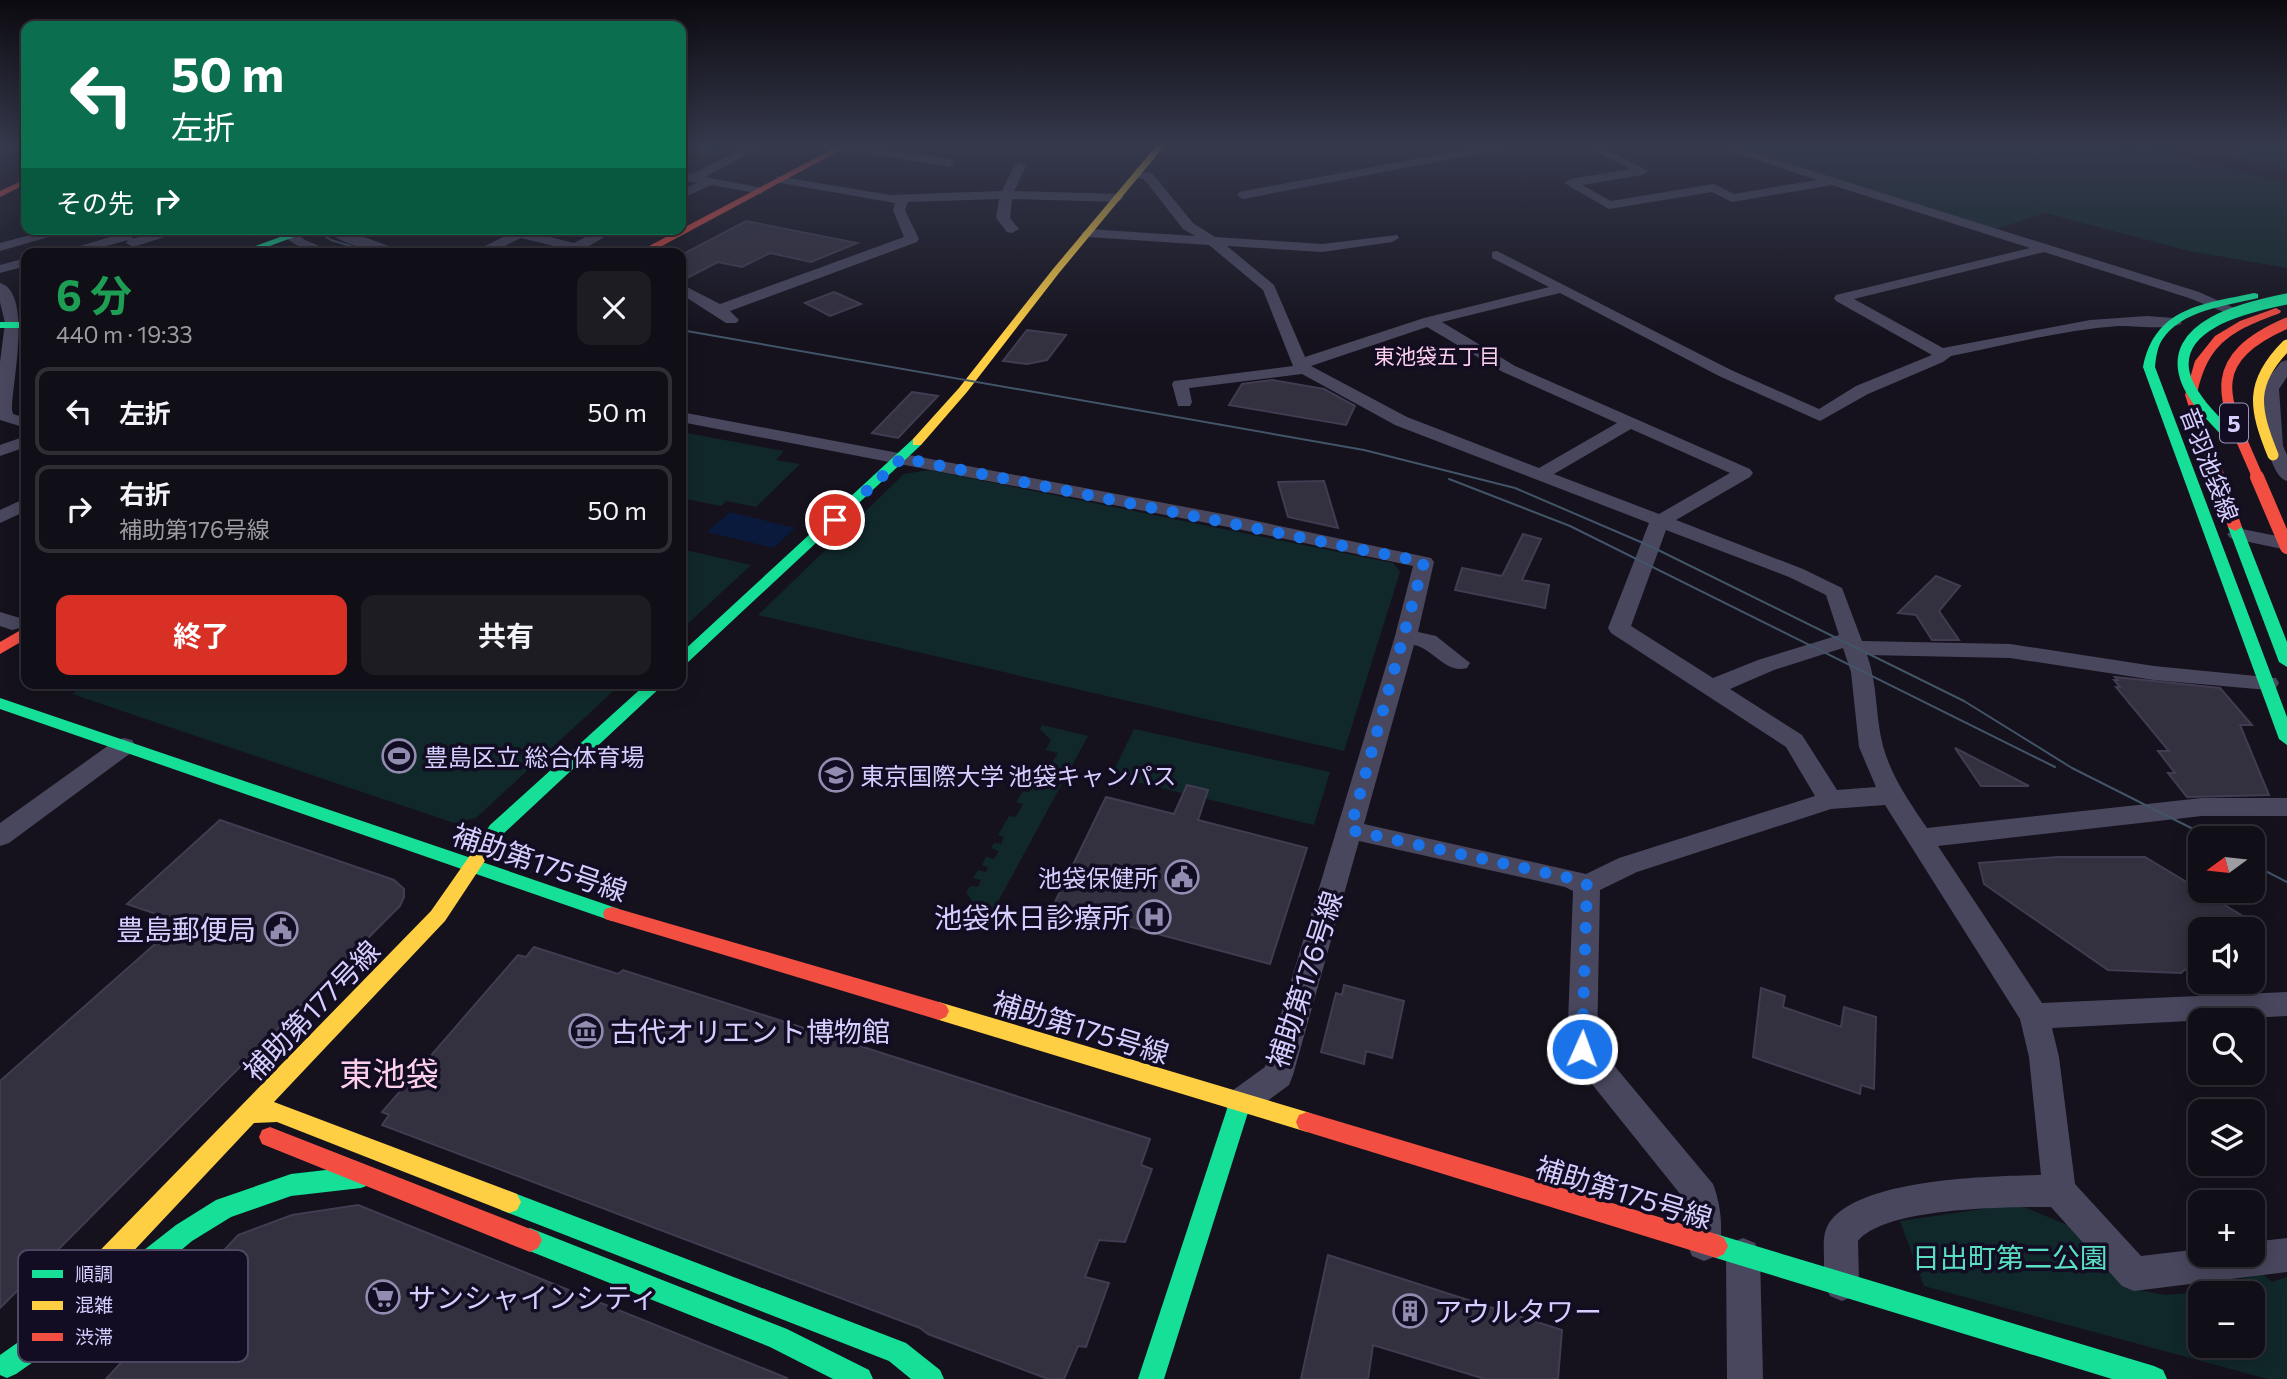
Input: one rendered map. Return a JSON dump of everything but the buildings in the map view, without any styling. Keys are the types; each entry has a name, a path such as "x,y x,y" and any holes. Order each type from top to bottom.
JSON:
{"main road":[{"path":"686,229 723,209"},
{"path":"669,248 737,209"},
{"path":"686,657 902,458 960,394 1108,209"},
{"path":"252,248 282,235"},
{"path":"650,248 675,235"},
{"name":"音羽池袋線","path":"2287,289 2219,305 2174,323 2155,341 2149,367 2287,739"},
{"path":"2248,457 2188,383 2183,372 2183,351 2197,333 2222,317 2255,305 2287,299"},
{"name":"音羽池袋線","path":"2285,652 2237,534 2191,395 2192,373 2198,358 2215,340 2253,319 2287,308"},
{"name":"音羽池袋線","path":"2203,433 2247,362 2266,343 2287,334"},
{"name":"5","path":"2287,334 2250,342 2238,351 2225,370 2224,391 2248,457 2287,545"},
{"name":"5","path":"2287,334 2262,370 2255,389 2263,434 2287,486"},
{"path":"0,649 13,624"},
{"name":"補助第177号線","path":"117,1250 438,916 496,830 651,689"},
{"name":"補助第175号線","path":"0,704 624,918 971,1020 2154,1379"},
{"path":"1151,1379 1240,1103"},
{"path":"248,1113 278,1112 897,1352 931,1379"},
{"path":"248,1113 261,1133 778,1338 860,1379"},
{"path":"164,1250 217,1212 292,1184 326,1178 370,1177"},
{"name":"補助第177号線","path":"4,1368 18,1353"}],"street":[{"path":"719,310 912,239 899,209"},
{"path":"1004,209 1003,218 1012,229"},
{"path":"1174,209 1188,226 1214,242 1269,288 1302,367 1401,421 1797,573 1835,592 1862,672 1871,747 1892,795 2034,1016 2044,1058 2059,1191 2134,1274 2287,1255"},
{"path":"1923,209 2219,305 2287,334"},
{"path":"1088,233 1322,248 1392,239"},
{"path":"0,247 47,235"},
{"path":"290,235 300,243 314,248"},
{"path":"344,235 381,248"},
{"path":"489,248 518,235"},
{"path":"535,235 580,248"},
{"path":"576,247 600,235"},
{"path":"82,248 126,236 141,248"},
{"path":"1942,354 1840,298 2045,248"},
{"path":"1497,256 1725,373 1820,416 1862,390 1942,354 2103,323 2149,320 2174,323"},
{"path":"0,269 21,263"},
{"path":"0,287 11,311 13,325 2,355 1,411 6,417 21,422"},
{"path":"1185,402 1180,384 1302,367 1429,321 1560,289"},
{"path":"686,291 732,321"},
{"path":"1429,321 1509,369 1744,473 1659,522 1619,628 1794,741 1830,800"},
{"path":"2287,365 2271,388 2287,475"},
{"path":"1,411 21,404"},
{"path":"686,418 902,458"},
{"path":"1539,475 1629,423"},
{"path":"2203,433 2281,447"},
{"path":"0,451 21,443"},
{"name":"補助第176号線","path":"902,458 1424,562 1406,636 1278,1075 1240,1103"},
{"path":"0,517 21,506"},
{"path":"2237,534 2287,545"},
{"path":"1406,636 1428,641 1459,663"},
{"path":"1711,688 1766,665 1853,643 2010,652 2154,673 2267,683"},
{"path":"0,836 124,746"},
{"path":"1350,830 1570,878 1587,885 1628,865 1830,800 1892,795"},
{"path":"1920,838 2202,807 2287,807"},
{"path":"1587,885 1582,1049 1701,1195 1704,1244"},
{"path":"2034,1016 2287,1004"},
{"path":"1842,1284 1841,1235 1853,1221 1886,1207 2004,1191 2059,1191"},
{"path":"1743,1255 1745,1379"}],"green space":[{"path":"1927,209 2287,209 2287,268 2189,251 2045,213 1993,230"},
{"path":"686,433 784,451 776,460 800,464 756,507 726,501 721,506 686,499"},
{"path":"929,470 1393,563 1400,572 1344,751 758,615 904,474"},
{"path":"686,550 751,565 686,625"},
{"name":"豊島区立 総合体育場","path":"79,689 616,689 476,818 454,823 72,694"},
{"path":"1042,725 1088,736 988,920 966,893 970,886 978,887 981,880 973,878 978,870 986,872 988,867 982,865 986,857 994,859 999,851 991,848 994,843 1001,844 1004,837 998,835 1009,816 1016,817 1023,804 1016,802 1023,791 1029,792 1031,788 1026,787 1037,767 1048,770 1058,753 1046,750 1051,740 1040,729"},
{"path":"1134,729 1330,772 1314,825 1111,776"},
{"name":"日出町第二公園","path":"2017,1204 2084,1232 2134,1289 2165,1295 2188,1293 2188,1357 1924,1286 1900,1221"},
{"name":"日出町第二公園","path":"2261,1273 2272,1282 2287,1277 2287,1379 2268,1379 2190,1358 2265,1358 2265,1281 2234,1281"}],"water":[{"path":"730,512 795,528 774,548 707,532"}],"tram line":[{"path":"323,235 357,248"},
{"path":"686,331 1364,450 1515,488 1650,546 1964,701 2072,768 2188,826"},
{"path":"1449,479 1570,526 2055,767"},
{"path":"2265,871 2287,882"}],"traffic: fast":[{"path":"256,248 294,235"},
{"path":"2254,296 2200,309 2174,321 2156,340 2149,367 2287,739"},
{"path":"2231,437 2201,404 2187,382 2182,363 2186,346 2197,333 2213,322 2252,307 2287,299"},
{"path":"0,325 21,325"},
{"path":"686,656 917,442"},
{"path":"2235,527 2287,662"},
{"path":"479,856 496,830 651,689"},
{"path":"0,703 612,914"},
{"path":"1151,1379 1240,1103"},
{"path":"163,1250 224,1208 291,1185 361,1177"},
{"path":"509,1202 897,1352 931,1379"},
{"path":"530,1240 778,1338 860,1379"},
{"path":"1716,1246 2154,1379"},
{"path":"7,1365 18,1357"}],"traffic: slow":[{"path":"917,442 963,390 1107,209"},
{"path":"2273,455 2261,423 2257,396 2265,371 2287,345"},
{"path":"118,1250 438,916 479,856"},
{"path":"939,1011 1307,1122"},
{"path":"248,1113 277,1112 509,1202"}],"traffic: jam":[{"path":"686,229 724,209"},
{"path":"650,248 675,235"},
{"path":"2235,527 2191,395 2201,361 2219,339 2244,324 2276,311"},
{"path":"2287,323 2259,336 2239,352 2232,361 2226,387 2227,404 2287,547"},
{"path":"0,649 21,635"},
{"path":"612,914 939,1011"},
{"path":"1307,1122 1716,1246"},
{"path":"270,1137 530,1240"}],"place":[{"name":"豊島区立 総合体育場","path":"399,756"},
{"name":"東京国際大学 池袋キャンパス","path":"836,775"},
{"name":"池袋保健所","path":"1182,877"},
{"name":"池袋休日診療所","path":"1154,917"},
{"name":"豊島郵便局","path":"281,929"},
{"name":"古代オリエント博物館","path":"586,1031"},
{"name":"サンシャインシティ","path":"383,1297"},
{"name":"アウルタワー","path":"1410,1311"}],"district":[{"name":"東池袋五丁目","path":"1437,355"},
{"name":"東池袋","path":"389,1072"}],"route":[{"path":"835,520 902,458 1424,562 1406,636 1350,830 1486,862 1570,878 1587,885 1582,1049"}]}
